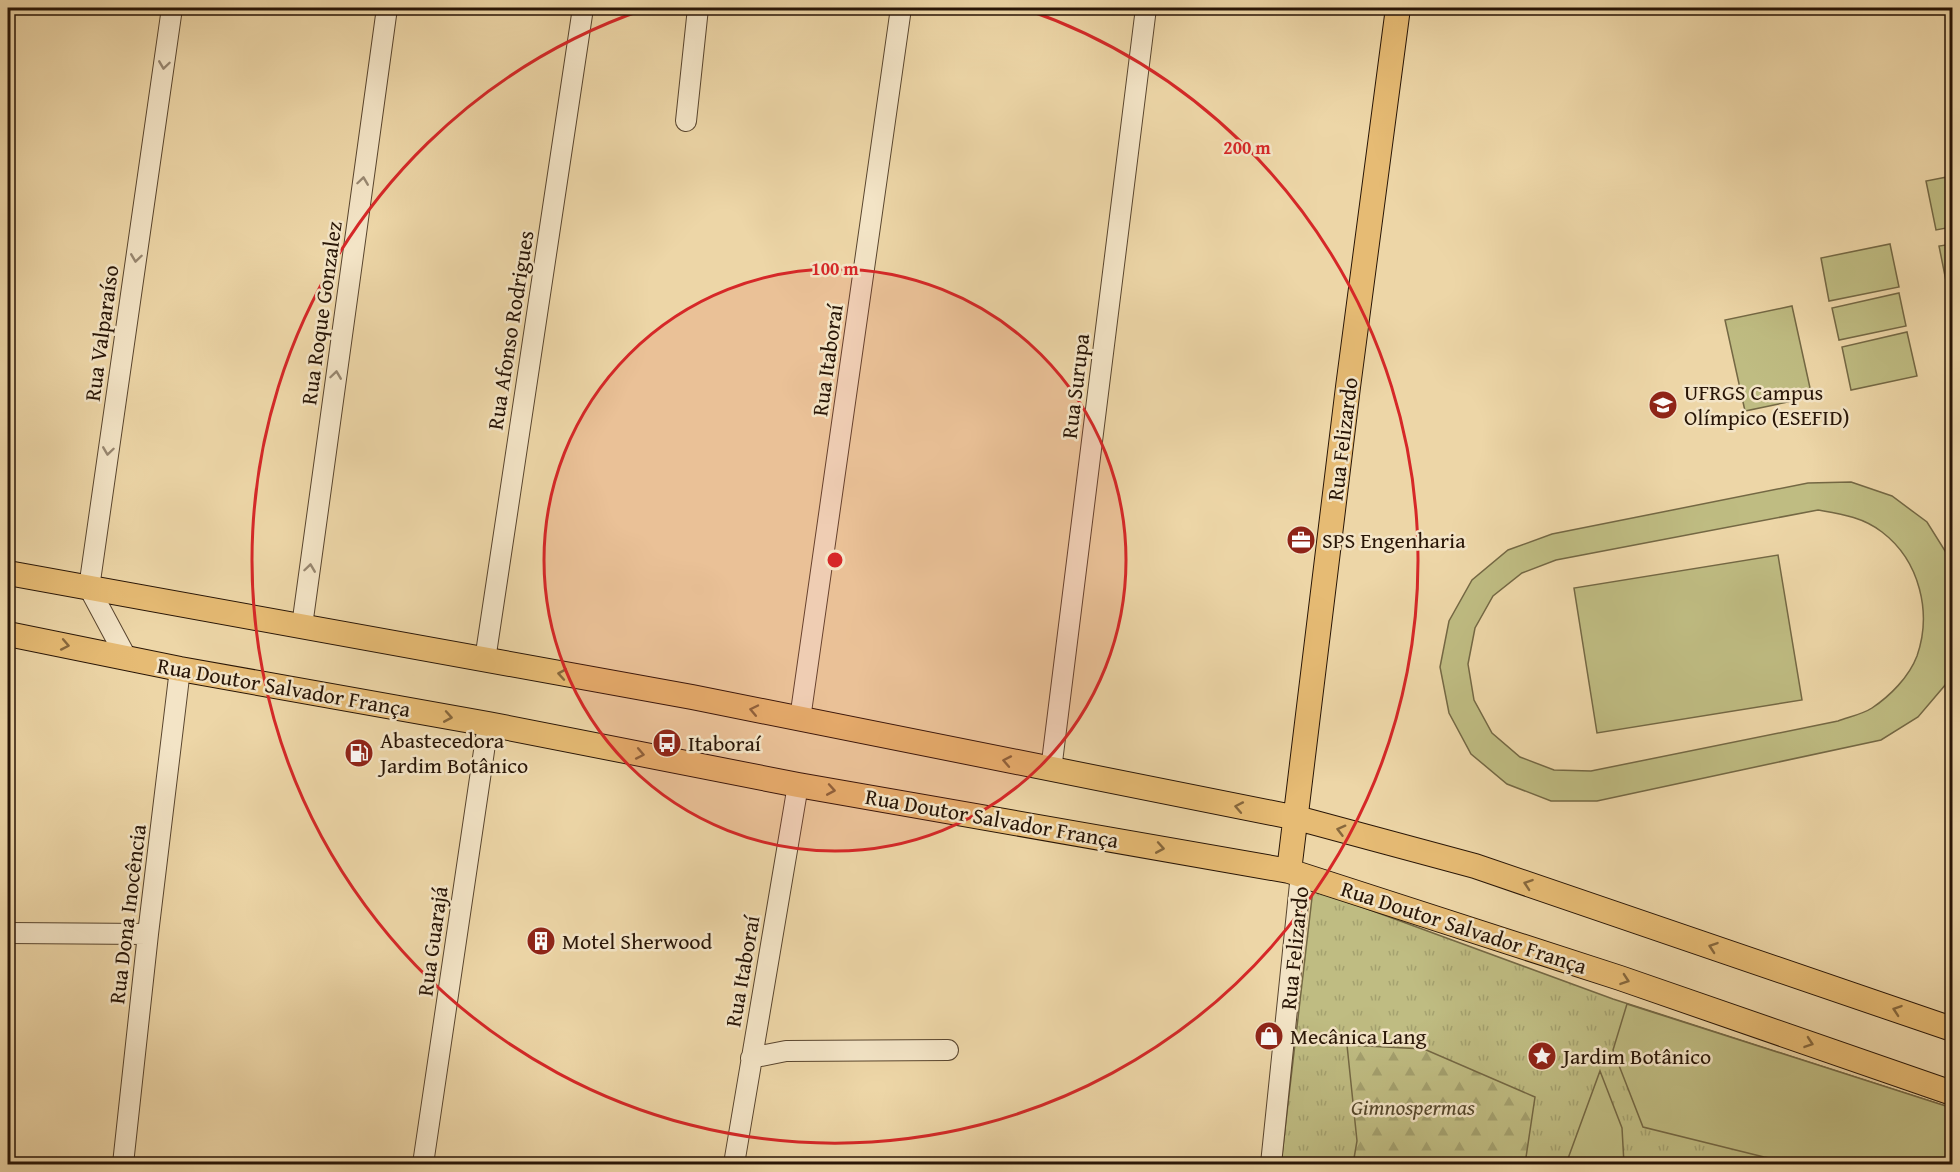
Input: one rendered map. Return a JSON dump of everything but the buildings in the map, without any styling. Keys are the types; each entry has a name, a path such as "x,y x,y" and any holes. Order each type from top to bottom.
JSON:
{"main road":[{"name":"Rua Felizardo","path":"1295,873 1297,818 1394,8"},
{"path":"11,573 692,697 1297,818 1475,866 1953,1029"},
{"name":"Rua Doutor Salvador França","path":"8,634 180,669 488,724 798,784 1295,873 1620,978 1953,1093"}],"street":[{"name":"Rua Valparaíso","path":"88,588 172,8"},
{"name":"Rua Roque Gonzalez","path":"302,626 387,8"},
{"name":"Rua Afonso Rodrigues","path":"485,660 583,8"},
{"path":"686,121 698,8"},
{"name":"Rua Itaboraí","path":"800,719 901,8"},
{"name":"Rua Surupa","path":"1052,770 1146,8"},
{"path":"88,588 126,657"},
{"name":"Rua Dona Inocência","path":"123,1164 180,669"},
{"name":"Rua Guarajá","path":"423,1164 488,724"},
{"name":"Rua Itaboraí","path":"734,1164 798,784"},
{"name":"Rua Felizardo","path":"1271,1164 1295,873"},
{"path":"8,933 148,934"},
{"path":"751,1058 786,1051 948,1050"}],"green space":[{"path":"1952,176 1952,227 1936,230 1926,181"},
{"path":"1890,244 1899,287 1829,301 1821,258"},
{"path":"1952,244 1952,295 1949,296 1939,246"},
{"path":"1899,293 1906,326 1839,340 1832,308"},
{"path":"1792,306 1812,397 1745,411 1725,320"},
{"path":"1907,332 1917,376 1851,390 1842,347"},
{"path":"1851,482 1892,496 1927,522 1952,562 1952,667 1946,684 1918,717 1881,740 1597,801 1551,801 1507,784 1471,754 1449,713 1440,667 1449,621 1472,580 1508,550 1552,534 1808,483","holes":["1818,510 1859,520 1882,532 1906,558 1919,589 1923,606 1923,623 1914,664 1886,698 1872,708 1838,721 1591,771 1554,770 1520,757 1492,733 1474,700 1468,664 1475,628 1493,596 1522,573 1556,560"]},
{"path":"1778,555 1802,700 1597,733 1574,588"},
{"name":"Jardim Botânico","path":"1313,889 1613,999 1952,1108 1952,1164 1281,1164"},
{"path":"1627,1004 1952,1108 1952,1164 1802,1164 1643,1127 1613,1050"},
{"name":"Gimnospermas","path":"1347,1045 1424,1049 1535,1097 1525,1164 1353,1164 1357,1141"},
{"path":"1600,1071 1622,1128 1624,1164 1566,1164"}],"place":[{"name":"UFRGS Campus Olímpico (ESEFID)","path":"1663,405"},
{"name":"SPS Engenharia","path":"1301,540"},
{"name":"Itaboraí","path":"667,743"},
{"name":"Abastecedora Jardim Botânico","path":"359,753"},
{"name":"Motel Sherwood","path":"541,941"},
{"name":"Mecânica Lang","path":"1269,1036"},
{"name":"Jardim Botânico","path":"1542,1056"}]}
